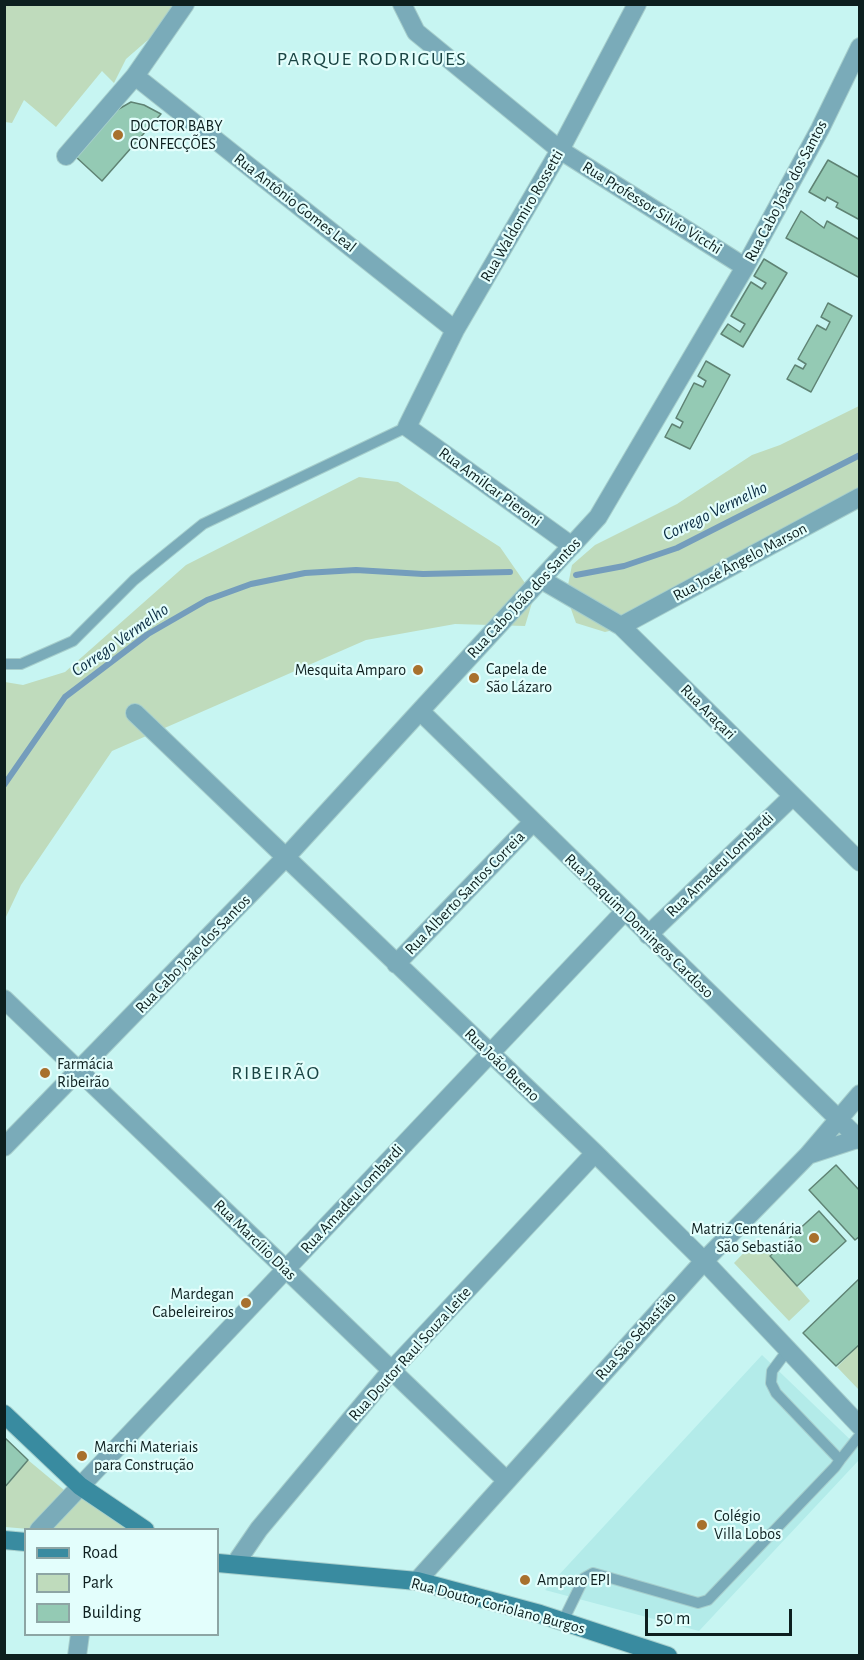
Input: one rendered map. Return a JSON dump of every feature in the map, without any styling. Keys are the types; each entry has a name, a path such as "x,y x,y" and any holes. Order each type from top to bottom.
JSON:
{"street":[{"path":"66,156 135,76 185,4"},
{"name":"Rua Professor Silvio Vicchi","path":"402,4 416,32 560,150 744,267"},
{"name":"Rua Waldomiro Rossetti","path":"407,427 455,330 560,150 637,4"},
{"name":"Rua Cabo João dos Santos","path":"4,1147 286,857 598,517 744,267 820,129 860,47"},
{"name":"Rua Antônio Gomes Leal","path":"135,76 455,330"},
{"name":"Rua Amilcar Pieroni","path":"407,427 572,546"},
{"name":"Rua José Ângelo Marson","path":"621,626 860,497"},
{"name":"Rua Araçari","path":"542,580 621,626 860,862"},
{"name":"Rua Joaquim Domingos Cardoso","path":"420,711 836,1119 859,1138"},
{"name":"Rua João Bueno","path":"135,713 596,1154 704,1261 860,1426"},
{"name":"Rua Amadeu Lombardi","path":"648,935 793,796"},
{"name":"Rua Alberto Santos Correia","path":"396,964 533,822"},
{"name":"Rua Amadeu Lombardi","path":"41,1528 624,912"},
{"name":"Rua Marcílio Dias","path":"4,999 506,1480"},
{"name":"Rua São Sebastião","path":"417,1581 704,1261 808,1155 836,1119 860,1094"},
{"path":"808,1155 859,1138"},
{"name":"Rua Doutor Raul Souza Leite","path":"226,1564 259,1529 392,1371 596,1154"},
{"path":"4,1414 80,1486 142,1528"},
{"path":"4,1540 24,1542"},
{"name":"Rua Doutor Coriolano Burgos","path":"226,1564 417,1581 563,1621 668,1656"},
{"path":"77,1656 80,1636"}],"lane":[{"path":"4,664 21,664 73,641 134,579 203,524 407,427"},
{"path":"787,1351 772,1371 771,1383 776,1394 840,1460"},
{"path":"563,1621 584,1578 593,1573 698,1603 708,1600 860,1436"}],"shaded area":[{"name":"Colégio Villa Lobos","path":"762,1355 859,1448 859,1460 699,1631 545,1590"}],"green space":[{"path":"4,5 188,5 126,59 114,83 102,71 56,127 24,100 12,123 5,122"},
{"path":"859,406 859,503 634,625 605,632 576,623 566,595 572,565 595,545 677,504 752,455 780,445"},
{"path":"359,477 398,482 500,547 534,596 525,626 455,624 366,640 112,751 21,885 5,919 5,682 23,685 65,672 186,565"},
{"path":"757,1239 810,1301 789,1321 734,1263"},
{"path":"859,1345 859,1390 837,1367"},
{"path":"28,1460 64,1490 30,1528 24,1529 5,1527 5,1488"},
{"path":"81,1490 140,1528 44,1528"}],"building":[{"name":"DOCTOR BABY CONFECÇÕES","path":"131,102 144,105 161,114 102,181 76,157 117,110"},
{"path":"828,160 860,178 860,220 836,207 838,203 827,197 825,201 809,192"},
{"path":"801,211 824,228 827,221 860,240 860,278 786,238"},
{"path":"764,259 787,273 743,347 721,334 728,324 740,332 745,324 731,316 751,282 762,289 766,283 754,276"},
{"path":"828,303 852,316 811,392 787,379 795,365 803,369 806,364 798,359 817,325 826,330 830,322 821,317"},
{"path":"706,361 730,375 690,449 665,437 672,424 680,428 683,422 676,418 694,383 703,387 706,381 698,376"},
{"path":"836,1165 860,1191 860,1236 855,1240 809,1190"},
{"path":"819,1211 846,1241 797,1286 770,1256"},
{"path":"860,1278 860,1344 836,1366 803,1333"},
{"path":"4,1437 28,1460 4,1488"}],"waterway":[{"name":"Corrego Vermelho","path":"576,575 624,566 677,548 860,455"},
{"name":"Corrego Vermelho","path":"4,785 65,697 148,634 207,600 251,584 305,573 356,570 423,574 510,572"}],"place":[{"name":"DOCTOR BABY CONFECÇÕES","path":"118,135"},
{"name":"Mesquita Amparo","path":"418,670"},
{"name":"Capela de São Lázaro","path":"474,678"},
{"name":"Farmácia Ribeirão","path":"45,1073"},
{"name":"Matriz Centenária São Sebastião","path":"814,1238"},
{"name":"Mardegan Cabeleireiros","path":"246,1303"},
{"name":"Marchi Materiais para Construção","path":"82,1456"},
{"name":"Colégio Villa Lobos","path":"702,1525"},
{"name":"Amparo EPI","path":"525,1580"}],"district":[{"name":"PARQUE RODRIGUES","path":"372,59"},
{"name":"RIBEIRÃO","path":"276,1073"}]}
